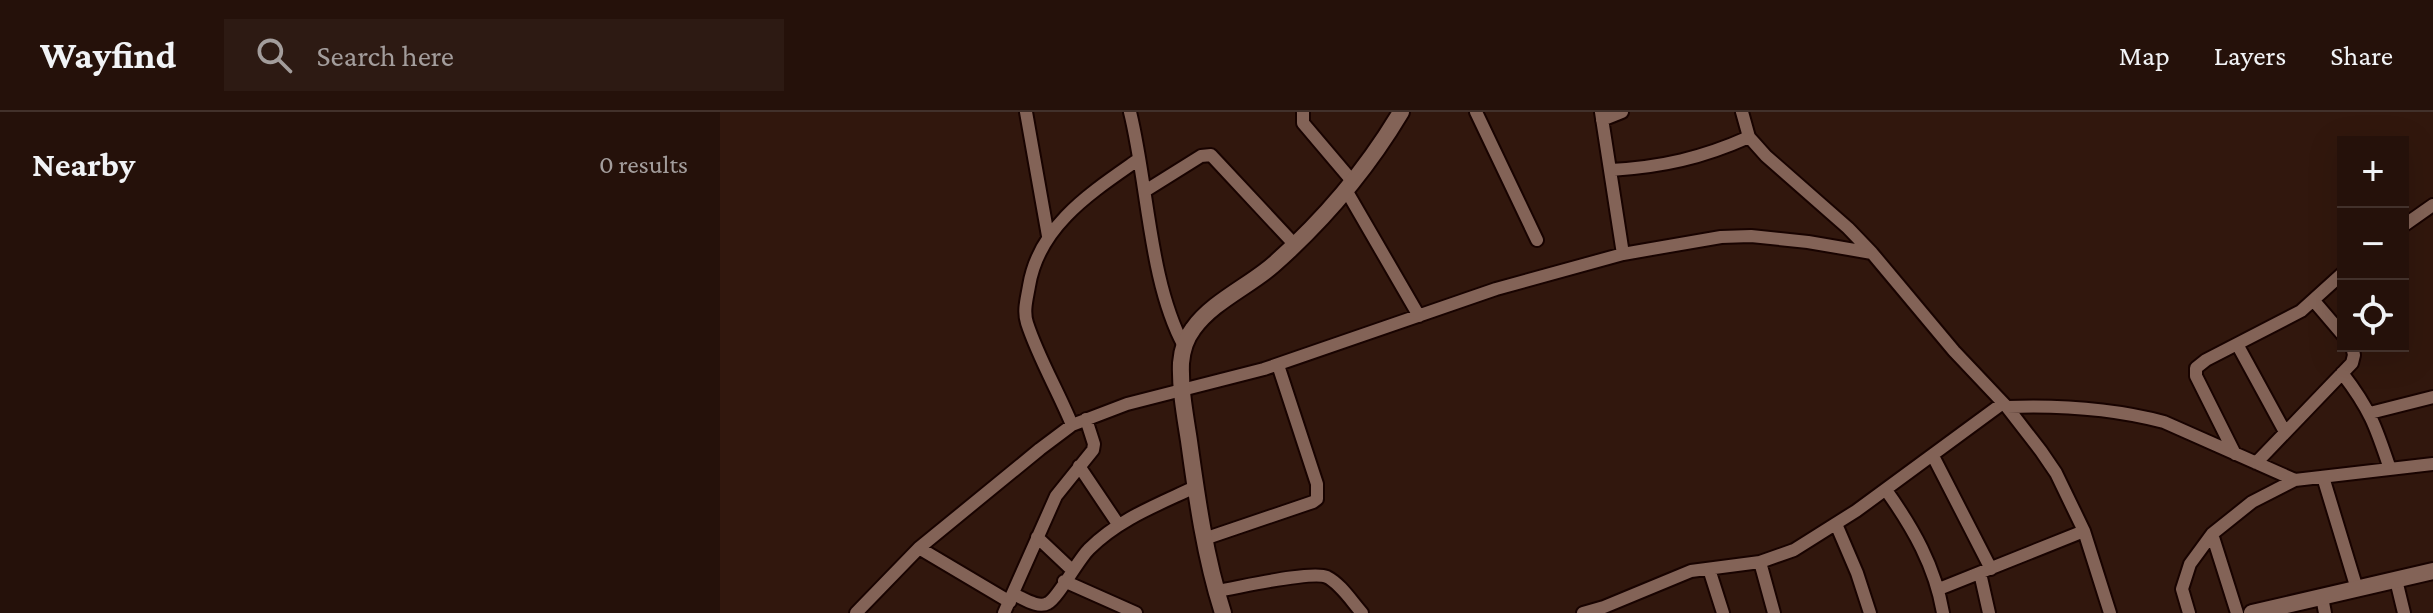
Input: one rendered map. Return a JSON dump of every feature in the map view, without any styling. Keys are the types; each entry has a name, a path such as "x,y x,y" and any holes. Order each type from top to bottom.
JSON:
{"street":[{"path":"1026,112 1048,236"},
{"path":"1130,112 1167,303 1184,346"},
{"path":"1303,112 1303,123 1349,186 1419,316"},
{"path":"1223,613 1204,539 1195,487 1182,390 1184,346 1192,329 1206,315 1247,286 1295,245 1349,186 1381,145 1401,112"},
{"path":"1476,112 1537,240"},
{"path":"1622,112 1601,116 1623,254"},
{"path":"1742,112 1749,137 1872,253 1954,351 2005,405 2056,473 2084,531 2110,613"},
{"path":"1611,170 1671,164 1713,153 1749,137"},
{"path":"1145,191 1201,156 1211,155 1295,245"},
{"path":"1072,425 1025,314 1031,275 1048,236 1084,198 1139,159"},
{"path":"2409,222 2433,205"},
{"path":"856,613 919,548 1018,466 1072,425 1127,404 1278,365 1547,273 1623,254 1721,237 1751,236 1872,253"},
{"path":"2235,454 2195,372 2198,365 2294,316 2337,279"},
{"path":"2314,301 2337,328"},
{"path":"2237,344 2285,432"},
{"path":"2256,463 2354,360 2353,352"},
{"path":"1204,539 1317,499 1317,484 1278,365"},
{"path":"2342,373 2370,413 2390,469"},
{"path":"2370,413 2433,397"},
{"path":"1583,613 1605,610 1691,571 1760,562 1794,550 1886,490 2005,405 2057,405 2112,410 2164,422 2295,480"},
{"path":"1009,603 1061,487 1094,448 1086,419"},
{"path":"1933,456 1985,571 1989,613"},
{"path":"2189,613 2182,589 2190,564 2212,534 2252,502 2295,480 2433,464"},
{"path":"1079,466 1118,524"},
{"path":"2323,477 2357,589"},
{"path":"919,548 1009,603 1037,604 1048,609 1068,575 1087,552 1118,524 1195,487"},
{"path":"1886,490 1919,541 1939,589 1943,613"},
{"path":"1836,524 1870,613"},
{"path":"1939,589 2084,531"},
{"path":"2212,534 2237,613"},
{"path":"1037,537 1068,575 1136,613"},
{"path":"1760,562 1774,613"},
{"path":"1709,569 1723,613"},
{"path":"2252,613 2324,605 2357,589 2433,571"},
{"path":"1216,591 1306,576 1325,576 1362,613"},
{"path":"2396,580 2404,613"}]}
